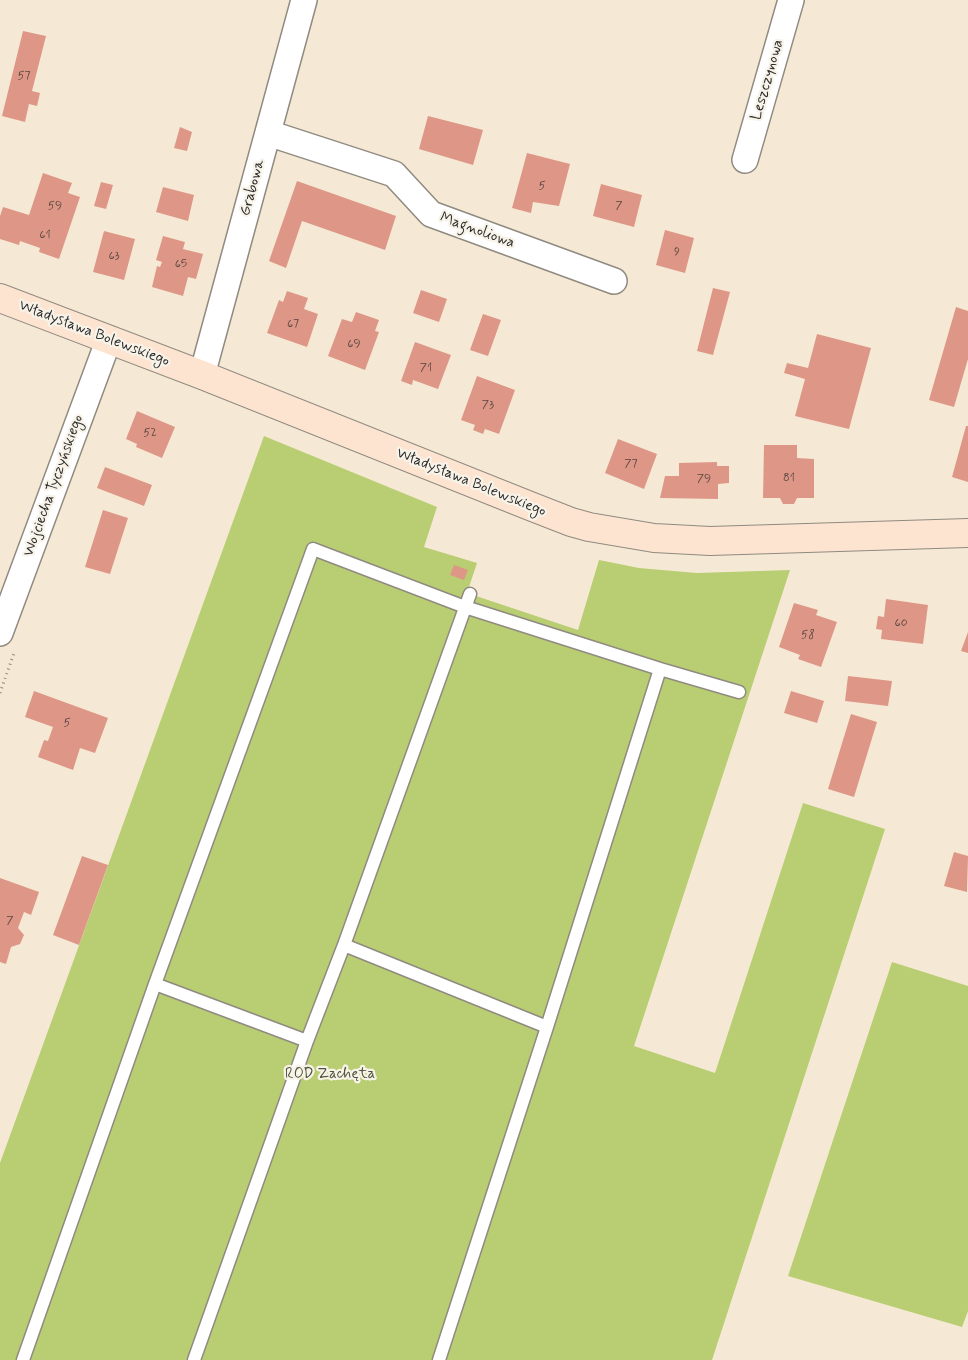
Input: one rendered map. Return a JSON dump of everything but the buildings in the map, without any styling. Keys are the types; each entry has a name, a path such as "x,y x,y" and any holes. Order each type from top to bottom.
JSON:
{"street":[{"name":"Grabowa","path":"202,375 304,0"},
{"name":"Leszczynowa","path":"745,160 791,0"},
{"name":"Magnoliowa","path":"268,133 394,174 431,214 614,281"},
{"name":"Władysława Bolewskiego","path":"0,298 202,375 571,522 613,532 654,538 710,541 968,533"},
{"name":"Wojciecha Tyczyńskiego","path":"1,626 109,339"}],"lane":[{"path":"23,1360 155,984 312,549 465,607 739,692"},
{"path":"194,1360 307,1041 344,945 470,594"},
{"path":"439,1360 660,668"},
{"path":"344,945 547,1026"},
{"path":"155,984 307,1041"}],"green space":[{"name":"ROD Zachęta","path":"264,436 437,507 424,547 477,563 467,593 578,630 599,560 639,568 697,573 790,570 634,1046 715,1073 803,803 885,829 712,1360 0,1360 0,1163"},
{"path":"892,962 968,986 968,1311 962,1327 788,1276"}]}
